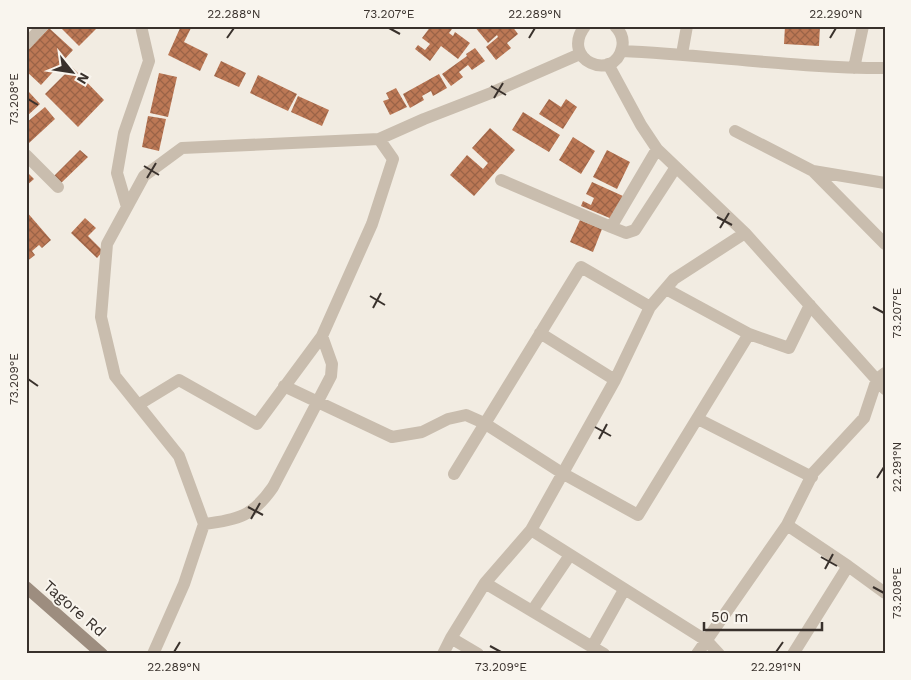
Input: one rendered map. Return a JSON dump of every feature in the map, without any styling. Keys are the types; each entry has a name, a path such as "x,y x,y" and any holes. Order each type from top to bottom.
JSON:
{"main road":[{"name":"Tagore Rd","path":"26,587 102,654"}],"street":[{"path":"26,44 43,26"},
{"path":"127,207 118,173 124,133 149,61 141,26"},
{"path":"585,26 578,39 580,54 591,64 598,66 608,64 618,58 622,51 622,36 615,26"},
{"path":"682,54 687,26"},
{"path":"854,68 863,26"},
{"path":"622,51 854,68 885,68"},
{"path":"153,654 184,584 204,524 179,456 115,376 101,318 107,244 144,176 182,148 379,139 580,54"},
{"path":"608,64 641,125 657,149 745,233 810,305 882,380 864,418 813,473 787,525 697,654"},
{"path":"735,132 813,170 885,183"},
{"path":"138,405 179,380 257,424 322,336 372,224 393,159 379,139"},
{"path":"611,227 657,149"},
{"path":"26,155 58,187"},
{"path":"501,180 626,233 635,230 676,167"},
{"path":"813,170 885,244"},
{"path":"443,654 484,583 531,530 615,380 650,307 674,279 745,233"},
{"path":"454,474 581,267 650,307"},
{"path":"666,289 750,334 789,348 810,305"},
{"path":"540,333 615,380"},
{"path":"284,386 392,437 422,432 448,419 466,415 484,423 562,473 638,515 750,334"},
{"path":"204,524 231,521 244,515 264,500 273,487 331,376 332,364 322,336"},
{"path":"698,419 812,477"},
{"path":"787,525 885,593"},
{"path":"531,530 707,642 719,654"},
{"path":"532,611 570,555"},
{"path":"793,654 848,566"},
{"path":"484,583 604,654"},
{"path":"592,647 624,590"},
{"path":"451,638 478,654"}],"building":[{"path":"59,26 99,26 79,46"},
{"path":"181,26 192,26 184,42 208,54 200,71 168,55"},
{"path":"431,26 449,26 452,29 449,33 453,36 455,32 470,43 458,59 441,46 430,61 415,49 418,45 425,50 430,44 422,38"},
{"path":"474,26 512,26 518,34 507,43 511,48 496,60 486,47 498,37 497,35 488,43"},
{"path":"785,26 820,26 819,46 784,44"},
{"path":"49,28 73,50 41,85 26,71 26,52"},
{"path":"475,48 485,61 472,70 468,65 459,72 463,77 451,86 442,74"},
{"path":"221,61 246,73 239,87 214,76"},
{"path":"72,67 104,100 78,127 45,94"},
{"path":"159,73 177,77 168,117 150,113"},
{"path":"439,74 447,88 433,96 431,91 422,96 424,100 410,108 403,94"},
{"path":"258,75 297,94 288,111 250,93"},
{"path":"396,88 407,107 390,115 383,101 389,99 386,93"},
{"path":"29,92 40,104 26,117 26,95"},
{"path":"298,96 329,110 322,126 291,112"},
{"path":"549,99 561,107 566,99 577,107 563,129 539,114"},
{"path":"45,107 55,119 29,143 26,140 26,123"},
{"path":"523,112 560,135 549,152 512,130"},
{"path":"148,116 166,119 159,151 142,147"},
{"path":"490,128 515,150 474,196 450,175 467,155 483,169 488,163 472,148"},
{"path":"573,137 595,151 581,174 559,160"},
{"path":"80,150 88,157 60,184 53,177"},
{"path":"607,150 630,162 617,189 593,177"},
{"path":"26,171 34,179 26,186"},
{"path":"592,182 623,196 612,219 581,206 583,201 591,205 594,198 586,194"},
{"path":"26,211 51,240 42,248 39,245 32,251 35,255 26,262"},
{"path":"85,218 96,228 88,236 103,251 97,258 71,233"},
{"path":"580,220 602,229 593,252 570,242"}]}
